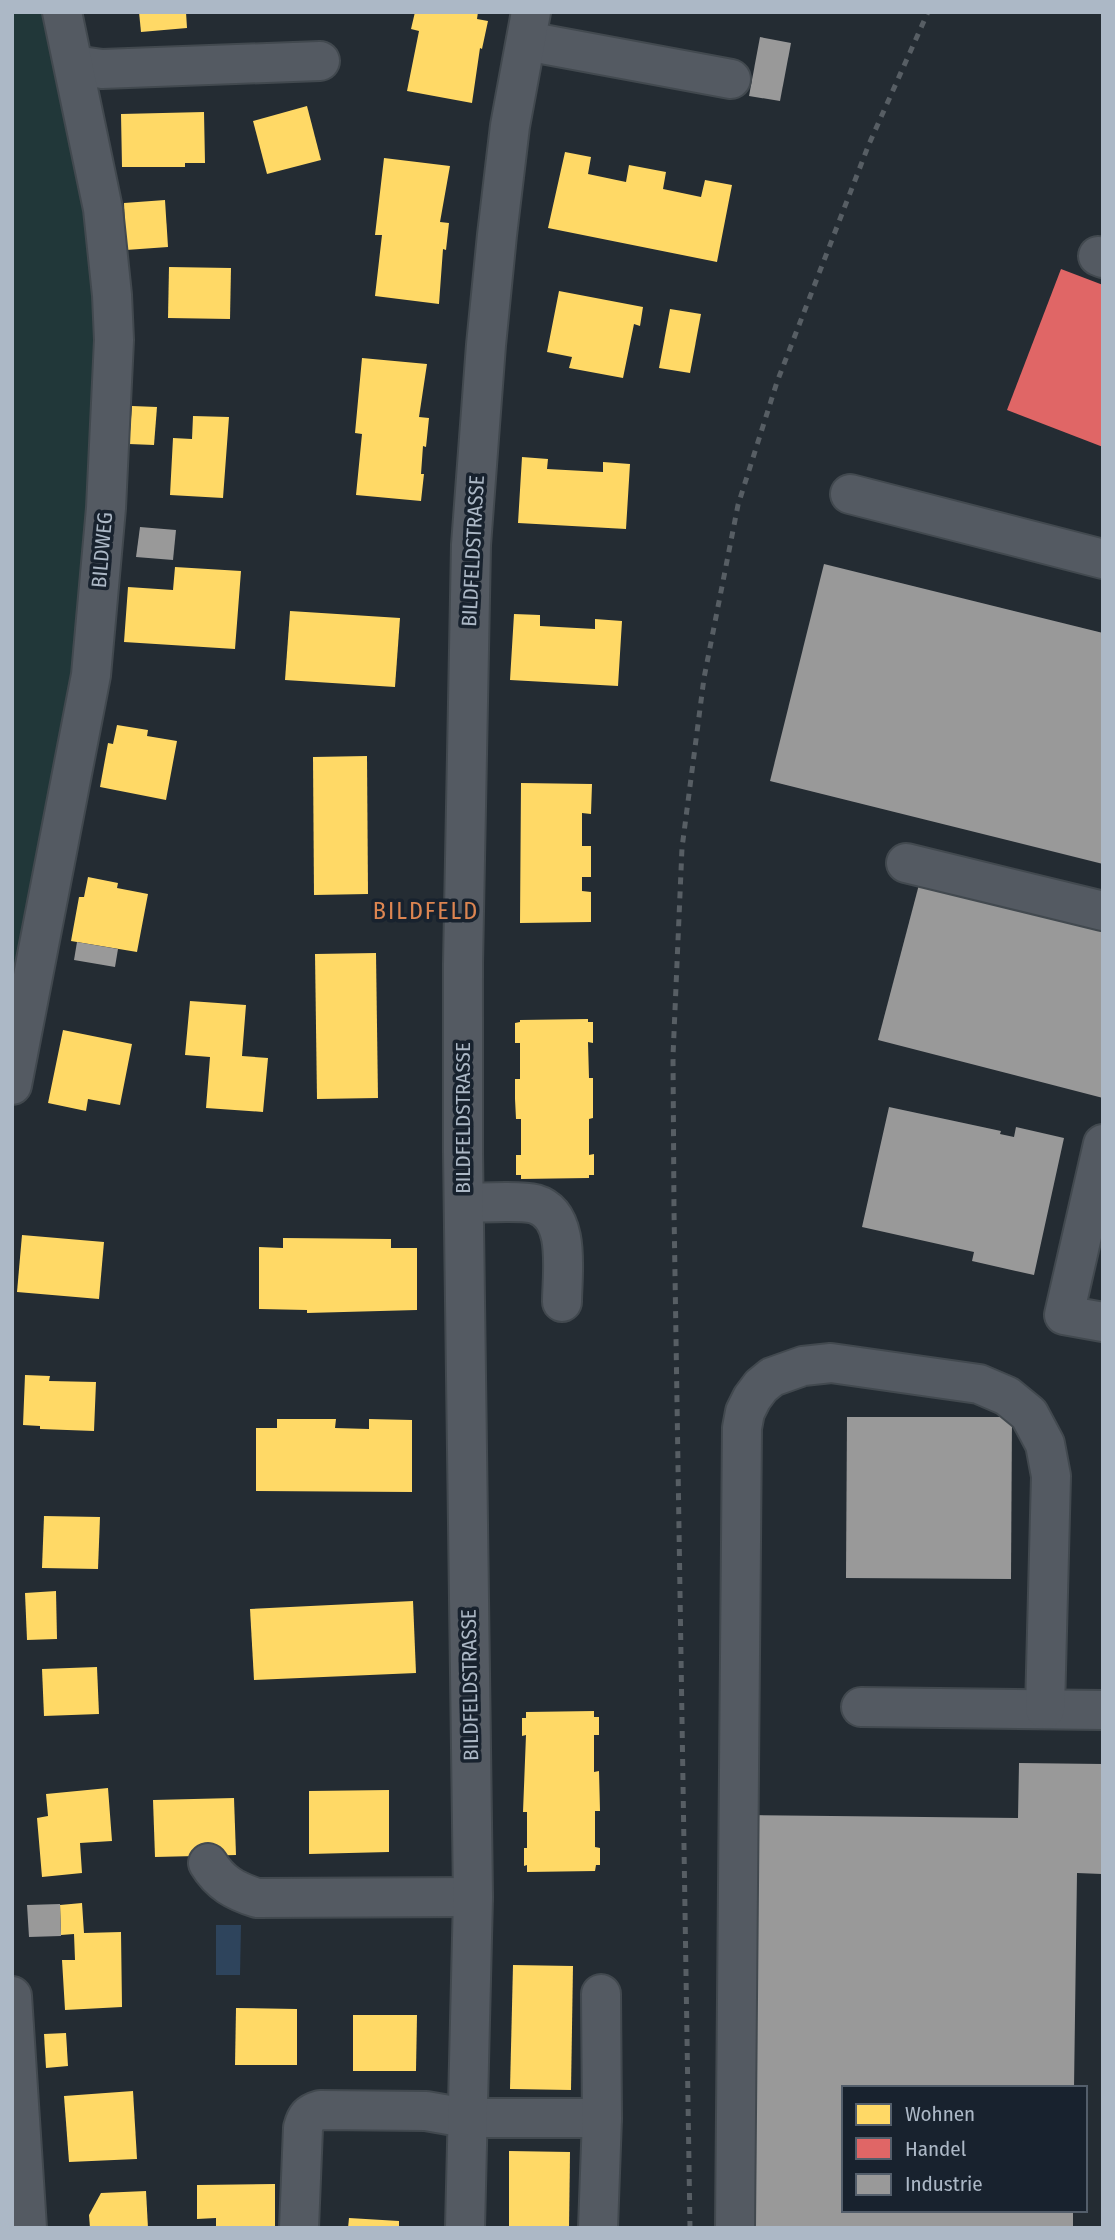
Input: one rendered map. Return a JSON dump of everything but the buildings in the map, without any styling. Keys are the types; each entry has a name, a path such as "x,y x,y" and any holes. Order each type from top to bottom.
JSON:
{"street":[{"name":"BILDWEG","path":"12,1085 91,675 106,508 114,340 103,209 62,12"},
{"path":"528,27 731,79"},
{"name":"BILDFELDSTRASSE","path":"465,2228 472,1897 463,964 471,545 496,249 510,127 528,27"},
{"path":"74,65 102,69 320,61"},
{"path":"850,494 1103,559"},
{"path":"906,863 1103,911"},
{"path":"1103,1144 1063,1315 1103,1322"},
{"path":"464,1203 533,1204 551,1215 557,1224 562,1243 562,1302"},
{"path":"735,2228 742,1429 745,1412 752,1398 772,1377 787,1370 831,1363 979,1384 1007,1396 1029,1414 1038,1428 1049,1460 1051,1476 1045,1710"},
{"path":"861,1707 1103,1710"},
{"path":"208,1863 218,1878 228,1886 257,1898 472,1897"},
{"path":"598,2228 602,2119 601,1994"},
{"path":"12,1996 27,2228"},
{"path":"299,2228 303,2128 305,2118 310,2113 320,2110 426,2111 466,2119 602,2119"}],"green space":[{"path":"12,12 51,12 105,307 82,659 12,1041"}],"water":[{"path":"216,1925 241,1925 240,1975 216,1975"}],"railway":[{"path":"690,2228 673,1056 682,848 704,678 738,505 777,382 869,144 928,12"}],"district":[{"name":"BILDFELD","path":"426,911"}]}
